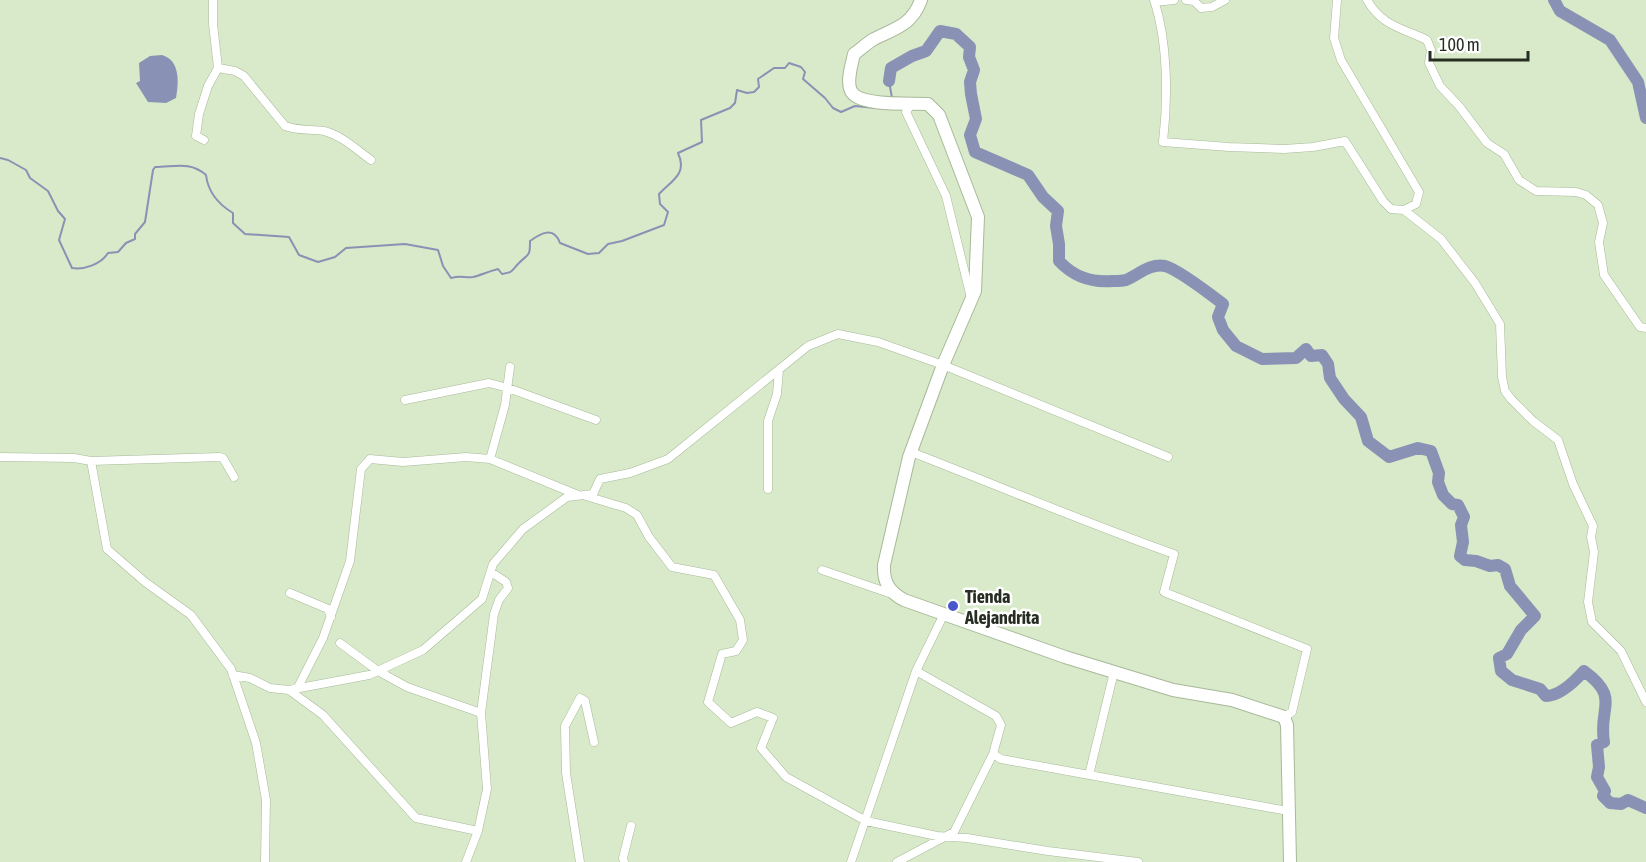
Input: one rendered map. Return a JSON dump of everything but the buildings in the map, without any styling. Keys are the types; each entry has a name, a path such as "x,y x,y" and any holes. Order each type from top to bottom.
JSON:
{"main road":[{"path":"921,0 912,18 903,26 871,41 854,54 849,81 851,91 857,98 869,102 928,104 939,115 978,217 975,291 943,365 911,452 884,566 885,582 892,594 1065,657 1173,690 1232,700 1284,717 1287,725 1290,862"}],"street":[{"path":"204,140 196,136 199,114 208,86 218,68 213,0"},
{"path":"1174,0 1155,1 1166,80 1167,112 1163,142 1284,149 1345,141 1383,201 1391,209 1404,210 1416,204 1419,192 1341,60 1334,38 1337,0"},
{"path":"1186,0 1194,1 1201,8 1212,7 1225,0"},
{"path":"1367,0 1373,11 1391,25 1427,40 1431,50 1429,63 1440,86 1459,106 1487,143 1504,154 1519,180 1536,191 1576,192 1586,195 1598,205 1603,223 1599,242 1604,274 1640,327 1646,328"},
{"path":"218,68 235,71 244,76 285,126 295,130 327,132 344,140 370,160"},
{"path":"908,103 906,112 946,196 971,299"},
{"path":"1404,210 1441,239 1475,283 1500,324 1502,377 1505,391 1510,399 1557,441 1573,484 1593,526 1591,537 1594,552 1588,602 1592,622 1621,651 1646,702"},
{"path":"233,675 249,678 270,688 293,690 369,675 423,650 482,599 493,564 523,529 567,497 593,494 600,479 630,473 668,459 808,346 838,334 878,342 943,365 1168,457"},
{"path":"490,459 508,388 510,367"},
{"path":"768,489 768,421 777,394 779,370"},
{"path":"405,400 489,383 596,420"},
{"path":"911,452 1108,531 1174,554 1164,592 1307,649 1292,712 1284,717"},
{"path":"0,457 74,458 91,461 219,457 223,458 234,477"},
{"path":"293,690 323,638 350,561 361,469 370,459 403,462 466,457 490,459 582,495 626,508 637,515 672,567 714,575 740,620 743,640 736,651 722,654 708,702 731,723 757,712 773,718 761,748 786,777 866,821 947,837 1138,862"},
{"path":"91,461 107,549 145,582 191,615 233,675 256,743 266,800 265,862"},
{"path":"822,570 892,594"},
{"path":"466,862 478,831 487,789 481,713 495,614 499,600 508,588 506,582 491,572"},
{"path":"290,593 328,609 332,617"},
{"path":"851,862 916,671 944,614"},
{"path":"340,643 378,671 407,687 481,713"},
{"path":"897,862 954,832 993,754 1001,725 996,716 916,671"},
{"path":"1089,774 1114,672"},
{"path":"293,690 323,715 416,818 478,831"},
{"path":"580,862 566,773 565,726 580,698 585,701 594,742"},
{"path":"993,754 1001,759 1288,811"},
{"path":"624,862 631,826"}],"water":[{"path":"162,55 172,62 177,72 176,98 166,103 148,102 136,83 140,81 139,63 150,56"}],"waterway":[{"path":"1554,0 1560,11 1610,40 1638,82 1646,118"},
{"path":"889,81 891,68 926,51 940,31 956,34 970,47 969,57 974,70 970,82 976,119 970,135 975,152 1028,175 1043,197 1058,211 1056,226 1059,261 1065,267 1083,278 1105,281 1126,280 1154,266 1171,268 1223,304 1218,317 1223,330 1236,346 1262,359 1296,358 1306,349 1311,356 1322,355 1328,364 1330,378 1344,399 1361,417 1368,441 1389,457 1418,448 1431,451 1439,473 1438,482 1443,495 1452,504 1458,505 1464,517 1461,525 1463,542 1460,556 1465,560 1490,566 1498,565 1505,569 1510,586 1535,616 1521,630 1507,654 1499,658 1501,671 1512,680 1540,689 1546,696 1562,691 1584,671 1595,680 1602,689 1606,703 1604,742 1597,745 1599,767 1597,777 1605,791 1603,796 1610,803 1621,804 1628,800 1646,808"},
{"path":"0,158 26,170 30,178 48,191 58,211 65,219 59,240 72,268 92,265 108,253 118,252 126,243 135,239 135,234 145,222 155,167 188,166 206,175 215,197 233,213 233,223 245,234 289,237 299,255 318,262 335,257 346,248 405,244 438,250 443,266 451,278 470,277 498,269 502,274 511,272 528,254 530,241 543,234 554,234 560,243 588,254 599,253 608,244 664,225 668,212 660,204 659,194 680,172 681,160 678,153 702,142 701,120 730,108 735,103 737,90 747,93 754,92 759,87 758,79 774,68 785,68 789,63 801,67 805,72 803,79 833,108 841,112 855,106 876,108"},
{"path":"889,81 892,98"}],"place":[{"name":"Tienda Alejandrita","path":"953,606"}]}
